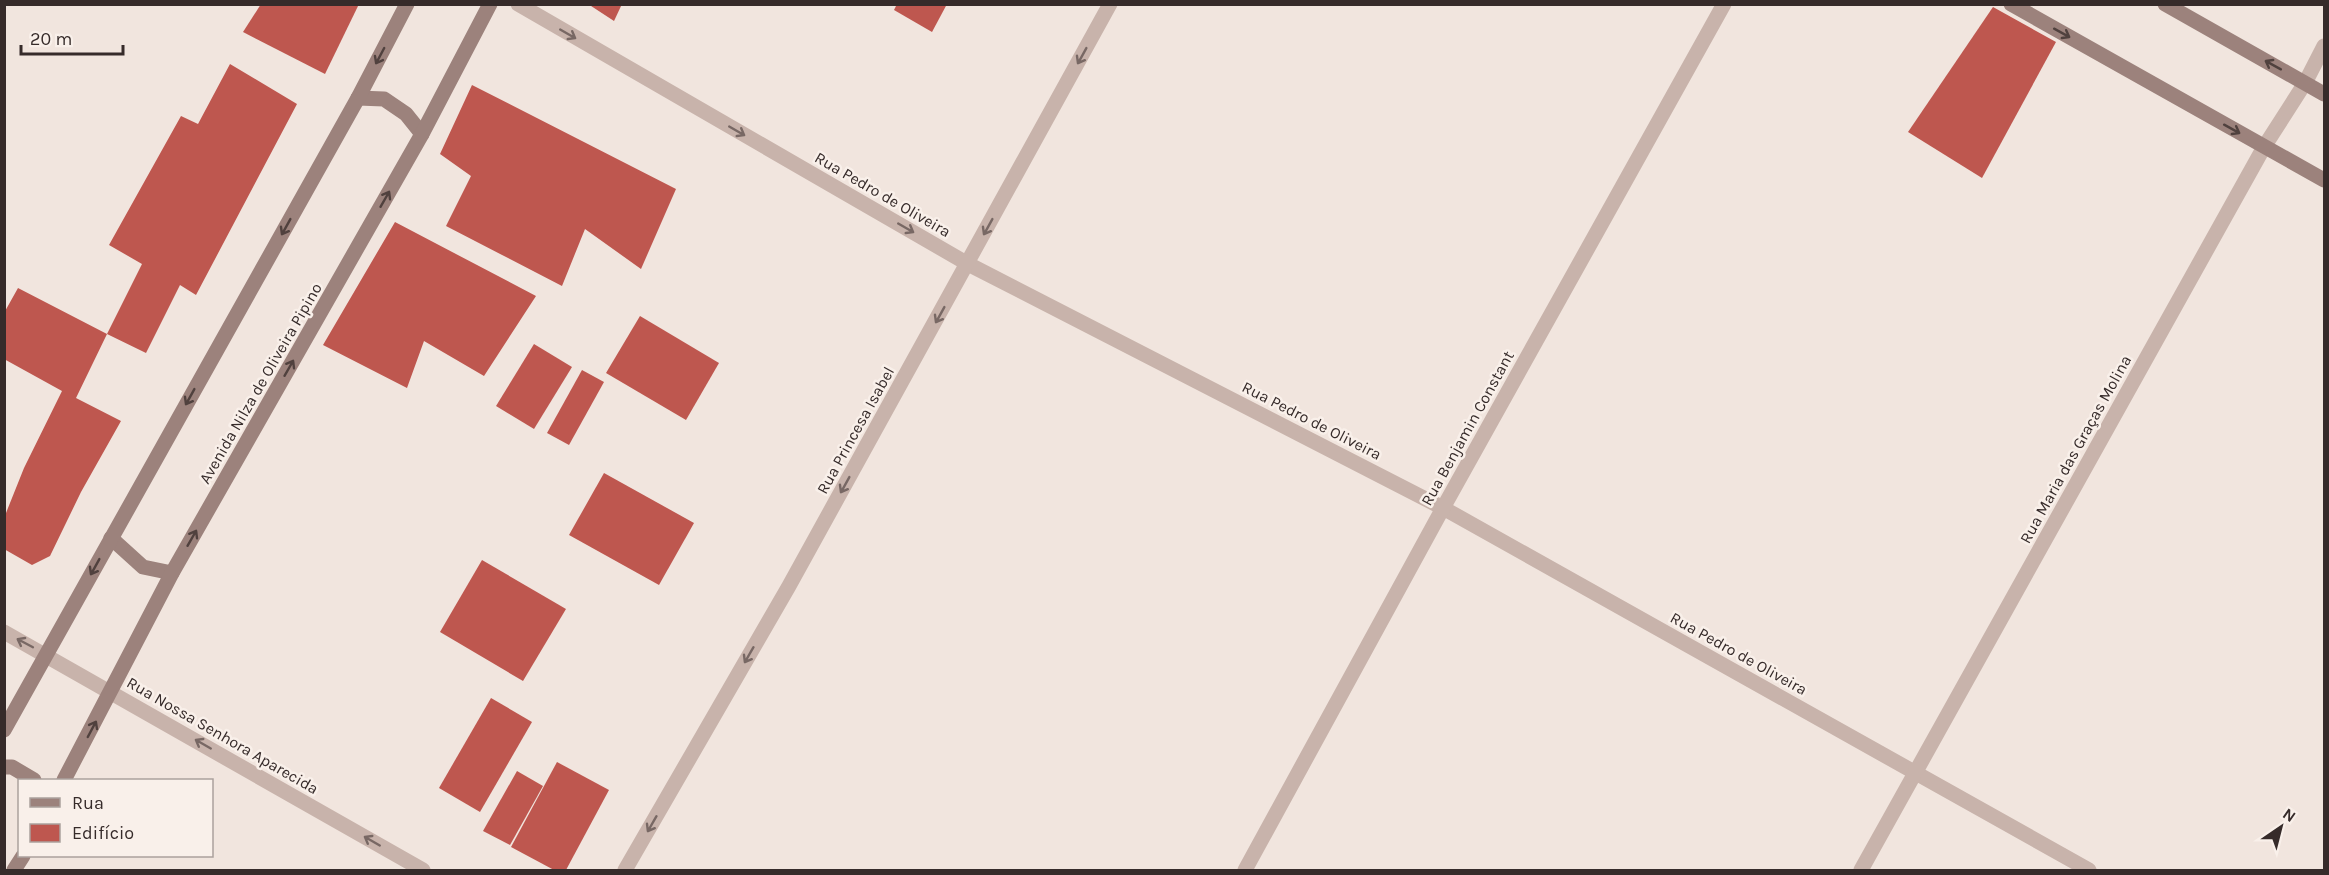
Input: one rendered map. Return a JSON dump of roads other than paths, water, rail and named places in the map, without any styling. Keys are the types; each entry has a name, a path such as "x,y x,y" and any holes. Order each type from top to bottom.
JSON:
{"main road":[{"path":"4,730 358,98 407,4"},
{"name":"Avenida Nilza de Oliveira Pipino","path":"65,779 172,573 422,134 490,4"},
{"path":"2011,4 2325,180"},
{"path":"2165,4 2325,94"},
{"path":"358,98 384,99 406,114 422,134"},
{"path":"111,538 143,567 172,573"},
{"path":"4,768 12,767 32,779"}],"street":[{"name":"Rua Pedro de Oliveira","path":"518,4 968,264 1443,508 2089,870"},
{"name":"Rua Princesa Isabel","path":"625,870 789,586 1110,4"},
{"name":"Rua Benjamin Constant","path":"1245,870 1443,508 1724,4"},
{"name":"Rua Maria das Graças Molina","path":"1861,870 2264,147 2305,83 2325,46"},
{"name":"Rua Nossa Senhora Aparecida","path":"4,632 423,870"}]}
